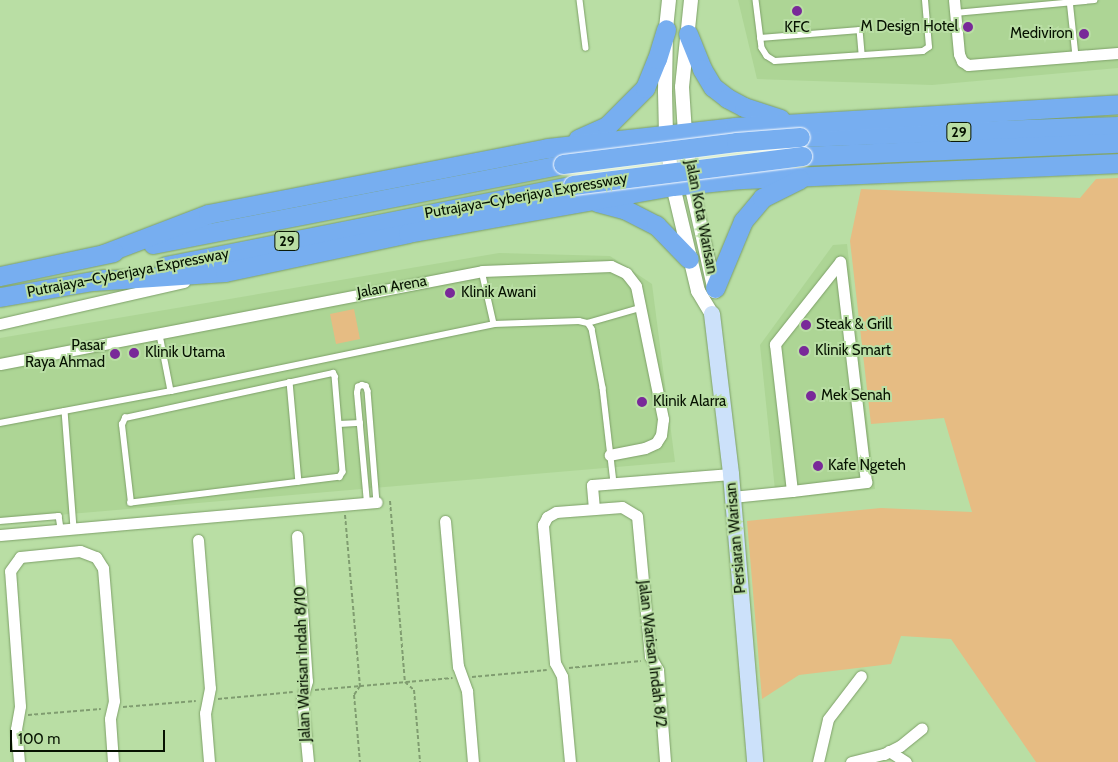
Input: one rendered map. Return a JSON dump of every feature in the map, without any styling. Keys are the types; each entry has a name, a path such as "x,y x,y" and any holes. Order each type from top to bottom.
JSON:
{"highway":[{"path":"548,148 585,137 607,126 627,107 645,88 657,59 666,29"},
{"path":"688,34 706,78 727,98 796,130"},
{"path":"103,254 208,214 548,148 735,126 796,130 1118,104"},
{"path":"735,126 716,142 716,157 720,170 741,178"},
{"name":"Putrajaya–Cyberjaya Expressway","path":"0,276 563,164 736,142 796,130 1118,126"},
{"path":"609,141 626,143 636,150 641,166 640,181 634,188 618,196"},
{"name":"Putrajaya–Cyberjaya Expressway","path":"0,298 573,185 802,156 1118,143"},
{"path":"93,281 225,272 408,233 682,185 741,178 1118,163"},
{"path":"715,288 743,221 762,198 798,180 821,174"},
{"path":"593,201 626,210 656,225 689,259"}],"main road":[{"name":"Persiaran Warisan","path":"712,314 730,474 755,762"}],"street":[{"path":"669,0 666,29 666,134 682,185 689,259 698,291 712,314"},
{"name":"Jalan Kota Warisan","path":"691,0 682,87 685,133 682,185 715,288 712,314"},
{"path":"954,0 959,54 962,61 968,65 1118,53"},
{"path":"732,497 792,491 866,482 840,262 775,344 792,491"},
{"name":"Jalan Arena","path":"0,364 160,335 328,299 482,271 611,266 626,273 636,286 663,419 661,435 656,443 645,448 610,455"},
{"path":"0,324 225,272"},
{"path":"570,762 562,676 555,663 543,525 547,517 556,512 594,509 592,485 730,474"},
{"path":"0,535 372,503"},
{"name":"Jalan Warisan Indah 8/2","path":"594,509 622,507 637,516 652,660 658,670 665,762"},
{"path":"445,521 458,666 467,690 474,762"},
{"name":"Jalan Warisan Indah 8/10","path":"297,536 307,682 302,698 308,762"},
{"path":"198,540 210,688 205,713 209,762"},
{"path":"19,762 16,729 20,706 10,571 20,557 80,551 96,557 103,568 114,701 110,719 113,762"},
{"path":"818,762 828,719 861,676"},
{"path":"851,762 888,752 922,728"},
{"path":"888,752 906,762"}],"lane":[{"path":"580,0 586,48"},
{"path":"756,0 760,38 766,56 774,61 923,50 929,46 925,0"},
{"path":"955,13 1094,0"},
{"path":"1071,1 1076,56"},
{"path":"760,38 860,30 862,54"},
{"path":"482,271 494,324"},
{"path":"0,423 171,391 494,324 579,321 588,323 640,308"},
{"path":"588,323 592,329 603,388 614,483"},
{"path":"160,335 171,391"},
{"path":"333,373 335,376 342,475 134,504 130,500 122,425 125,418 290,382 333,373"},
{"path":"290,382 299,482"},
{"path":"364,385 368,390 372,503 357,393 358,387 364,385"},
{"path":"65,411 74,528"},
{"path":"339,424 360,422"},
{"path":"0,521 58,516 61,529"}],"path":[{"path":"390,501 405,682 414,690 420,762"},
{"path":"344,505 360,686 354,695 360,762"},
{"path":"19,716 652,660"}],"shaded area":[{"path":"738,0 1118,0 1118,68 932,85 757,79"},
{"path":"1118,178 1118,762 1036,762 951,639 901,636 891,664 799,675 762,699 747,521 881,508 972,512 944,418 871,424 850,241 861,189 1080,198 1096,179"},
{"path":"847,244 875,489 776,500 760,345 833,245"},
{"path":"499,253 610,256 652,284 675,462 0,520 0,338"},
{"path":"354,309 360,339 336,344 330,314"}],"place":[{"name":"KFC","path":"797,11"},
{"name":"M Design Hotel","path":"968,27"},
{"name":"Mediviron","path":"1084,34"},
{"name":"Klinik Awani","path":"450,293"},
{"name":"Steak & Grill","path":"806,325"},
{"name":"Klinik Smart","path":"804,351"},
{"name":"Klinik Utama","path":"134,353"},
{"name":"Pasar Raya Ahmad","path":"115,354"},
{"name":"Mek Senah","path":"811,396"},
{"name":"Klinik Alarra","path":"642,402"},
{"name":"Kafe Ngeteh","path":"818,466"}]}
